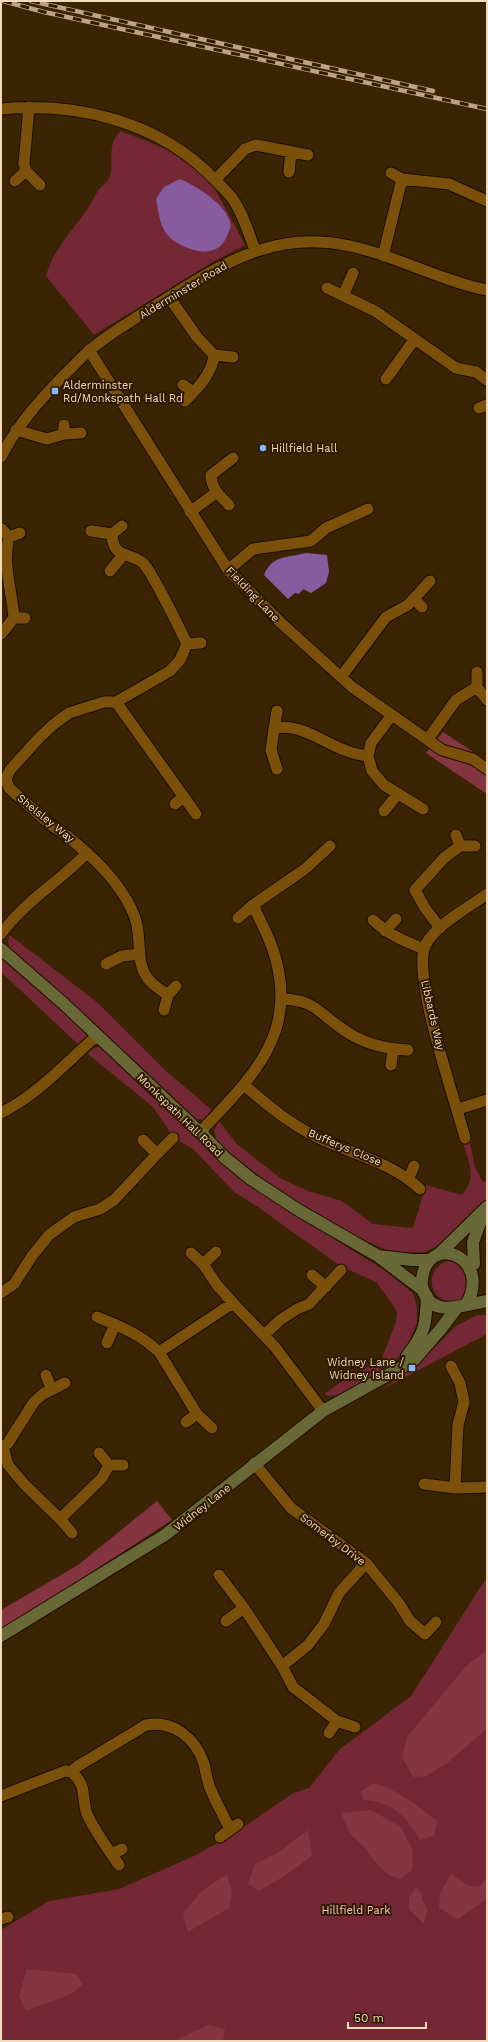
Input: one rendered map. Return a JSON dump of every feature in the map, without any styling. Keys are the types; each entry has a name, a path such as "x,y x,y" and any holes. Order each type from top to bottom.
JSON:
{"street":[{"path":"1,109 29,107 68,110 124,122 166,140 194,159 232,197 242,215 255,250"},
{"path":"29,107 24,164 26,171 40,185"},
{"path":"216,180 245,149 256,145 308,155"},
{"path":"288,172 291,152"},
{"path":"15,181 26,171"},
{"path":"391,173 402,179 449,184 487,201"},
{"path":"383,256 402,179"},
{"name":"Alderminster Road","path":"1,457 16,430 38,402 89,350 169,297 215,269 255,250 290,243 320,242 351,247 487,290"},
{"path":"343,296 353,273"},
{"path":"327,288 375,311 414,340 456,368 476,372 487,380"},
{"path":"169,297 198,337 214,355 233,357"},
{"path":"386,379 414,340"},
{"name":"Fielding Lane","path":"89,350 115,388 190,512 228,570 280,622 341,678 442,750 472,759 487,769"},
{"path":"185,401 213,365 214,355"},
{"path":"183,384 193,392"},
{"path":"16,430 47,439 64,430 81,433"},
{"path":"228,505 211,482 211,475 233,458"},
{"path":"190,512 217,492"},
{"path":"228,570 253,549 311,541 326,528 368,509"},
{"path":"92,531 112,534 122,526"},
{"path":"1,634 20,618 13,599 6,569 5,533 20,533"},
{"path":"112,534 112,540 117,550 123,555 132,557 143,563 173,614 187,644 201,643"},
{"path":"110,572 123,555"},
{"path":"341,678 386,617 408,605 418,603 430,581"},
{"name":"Shelsley Way","path":"168,996 148,979 140,954 139,931 135,916 117,884 106,870 87,853 37,814 9,788 4,780 10,770 39,738 69,713 104,702 116,702 170,671 180,660 187,644"},
{"path":"477,672 477,687 487,700"},
{"path":"428,739 456,700 477,687"},
{"path":"116,702 179,801 196,814"},
{"path":"277,711 271,750 277,769"},
{"path":"392,715 371,742 368,756 372,771 384,785 423,809"},
{"path":"274,729 281,727 302,731 347,751 368,756"},
{"path":"384,811 397,794"},
{"path":"456,835 460,846"},
{"path":"238,918 253,905 305,869 330,846"},
{"path":"440,928 425,908 415,890 444,858 460,846 475,846"},
{"path":"1,934 28,905 71,869 87,853"},
{"path":"373,920 385,931 398,939 424,949 440,928 487,894"},
{"path":"203,1135 204,1128 244,1086 269,1050 278,1028 282,999 274,952 253,905"},
{"path":"385,931 396,919"},
{"name":"Libbards Way","path":"424,949 422,957 424,989 465,1138"},
{"name":"Monkspath Hall Road","path":"1,950 42,985 203,1135 224,1158 273,1194 378,1256 425,1294"},
{"path":"106,964 122,956 140,954"},
{"path":"164,1010 168,996 176,986"},
{"path":"282,999 308,1002 342,1029 371,1044 393,1049 408,1050"},
{"path":"1,1113 15,1106 60,1071 93,1038 99,1038"},
{"path":"391,1065 393,1049"},
{"name":"Bufferys Close","path":"244,1086 295,1125 319,1139 379,1161 409,1178 420,1189"},
{"path":"458,1109 487,1100"},
{"path":"1,1293 14,1284 32,1256 49,1235 74,1217 100,1209 114,1200 173,1138"},
{"path":"143,1140 157,1154"},
{"path":"409,1178 414,1166"},
{"path":"486,1208 434,1257 422,1275 425,1294 439,1306 461,1307 487,1301"},
{"path":"461,1307 478,1291 479,1271 473,1242 486,1208"},
{"path":"203,1264 216,1252"},
{"path":"191,1253 203,1264 217,1285 233,1303 264,1335 297,1375 323,1411"},
{"path":"434,1257 458,1254 479,1271"},
{"name":"Monkspath Hall Road","path":"378,1256 412,1260 434,1257"},
{"path":"264,1335 280,1320 297,1309 309,1304 340,1270"},
{"path":"312,1274 326,1287"},
{"name":"Widney Lane","path":"397,1369 420,1340 426,1321 425,1294"},
{"path":"159,1352 233,1303"},
{"name":"Widney Lane","path":"1,1636 165,1535 225,1489 254,1463 323,1411 413,1361 461,1307"},
{"path":"97,1317 115,1324 145,1340 159,1352 197,1414 212,1428"},
{"path":"107,1343 115,1324"},
{"path":"451,1366 460,1383 464,1402 458,1425 455,1488"},
{"path":"46,1375 52,1390"},
{"path":"64,1383 43,1394 34,1402 8,1443 2,1447 8,1465 25,1485 60,1519 72,1533"},
{"path":"186,1422 197,1414"},
{"path":"99,1453 109,1465"},
{"name":"Somerby Drive","path":"254,1463 291,1508 366,1563 398,1602 424,1639 436,1622"},
{"path":"60,1519 102,1478 109,1465"},
{"path":"109,1465 123,1465"},
{"path":"424,1484 455,1488 487,1487"},
{"path":"282,1666 308,1645 324,1624 339,1593 366,1563"},
{"path":"219,1575 244,1608 294,1687 337,1721 355,1727"},
{"path":"226,1621 244,1608"},
{"path":"329,1733 337,1721"},
{"path":"71,1772 90,1758 146,1725 158,1723 169,1725 181,1732 192,1742 203,1762 209,1786 234,1826 220,1837"},
{"path":"1,1796 65,1771 71,1772 77,1776 82,1786 87,1813 119,1865"},
{"path":"112,1854 122,1849"}],"green space":[{"path":"120,131 170,152 194,166 204,175 212,185 225,207 245,245 211,263 94,335 46,276 58,249 88,208 99,189 108,180 111,169 113,144"},
{"path":"10,935 98,1003 167,1072 212,1110 204,1120 196,1119 85,1015 9,947 8,941"},
{"path":"1,955 88,1035 87,1040 81,1047 1,972"},
{"path":"97,1047 103,1047 291,1212 384,1270 413,1293 417,1307 417,1323 406,1349 387,1368 338,1395 329,1396 324,1394 341,1382 381,1360 396,1322 397,1312 393,1305 376,1282 340,1266 258,1207 234,1192 193,1149 174,1138 153,1107 88,1054 91,1050"},
{"path":"219,1121 236,1143 280,1178 308,1191 342,1201 373,1224 413,1228 426,1185 462,1195 467,1189 471,1175 469,1161 462,1140 469,1139 475,1167 483,1182 487,1179 487,1200 469,1219 441,1244 425,1252 394,1253 342,1231 274,1188 225,1149 216,1139 214,1130"},
{"path":"451,1260 457,1261 472,1275 462,1300 451,1302 443,1300 436,1294 432,1287 432,1279 434,1271 441,1264"},
{"path":"477,1315 487,1315 487,1334 381,1390 419,1363 456,1326"},
{"name":"Hillfield Park","path":"487,1577 487,2041 1,2041 1,1930 49,1901 119,1889 194,1856 229,1837 293,1793 309,1788 340,1749 411,1696"}],"shaded area":[{"path":"180,179 209,196 227,215 231,224 230,229 224,242 214,250 202,251 189,249 172,239 163,228 156,199 164,187"},
{"path":"306,553 327,555 329,572 326,583 311,593 303,589 299,594 295,593 288,599 264,575 271,564 281,558"},
{"path":"443,732 487,761 487,794 426,753"},
{"path":"157,1501 172,1520 64,1590 1,1628 1,1610 78,1565"},
{"path":"487,1650 487,1729 447,1763 426,1776 413,1777 402,1757 407,1737 466,1666"},
{"path":"374,1783 400,1794 437,1821 434,1836 420,1840 409,1823 397,1811 382,1803 363,1800 361,1791"},
{"path":"371,1810 401,1827 413,1851 412,1870 401,1879 390,1876 374,1861 366,1849 350,1834 341,1813"},
{"path":"308,1830 312,1856 286,1875 259,1891 248,1884 255,1864 279,1852"},
{"path":"227,1874 232,1893 229,1908 188,1932 183,1913 202,1891"},
{"path":"451,1874 467,1885 479,1887 487,1879 487,1899 458,1919 439,1908 440,1893"},
{"path":"416,1886 422,1894 422,1900 428,1909 424,1924 409,1909 409,1898"},
{"path":"27,1969 76,1974 83,1984 71,1994 26,2011 19,1996"},
{"path":"208,2025 225,2029 223,2040 174,2041"}],"railway":[{"path":"3,1 44,12 487,109"},
{"path":"31,1 433,91"}],"place":[{"name":"Alderminster Rd/Monkspath Hall Rd","path":"55,391"},
{"name":"Hillfield Hall","path":"263,448"},
{"name":"Widney Lane / Widney Island","path":"412,1368"}]}
